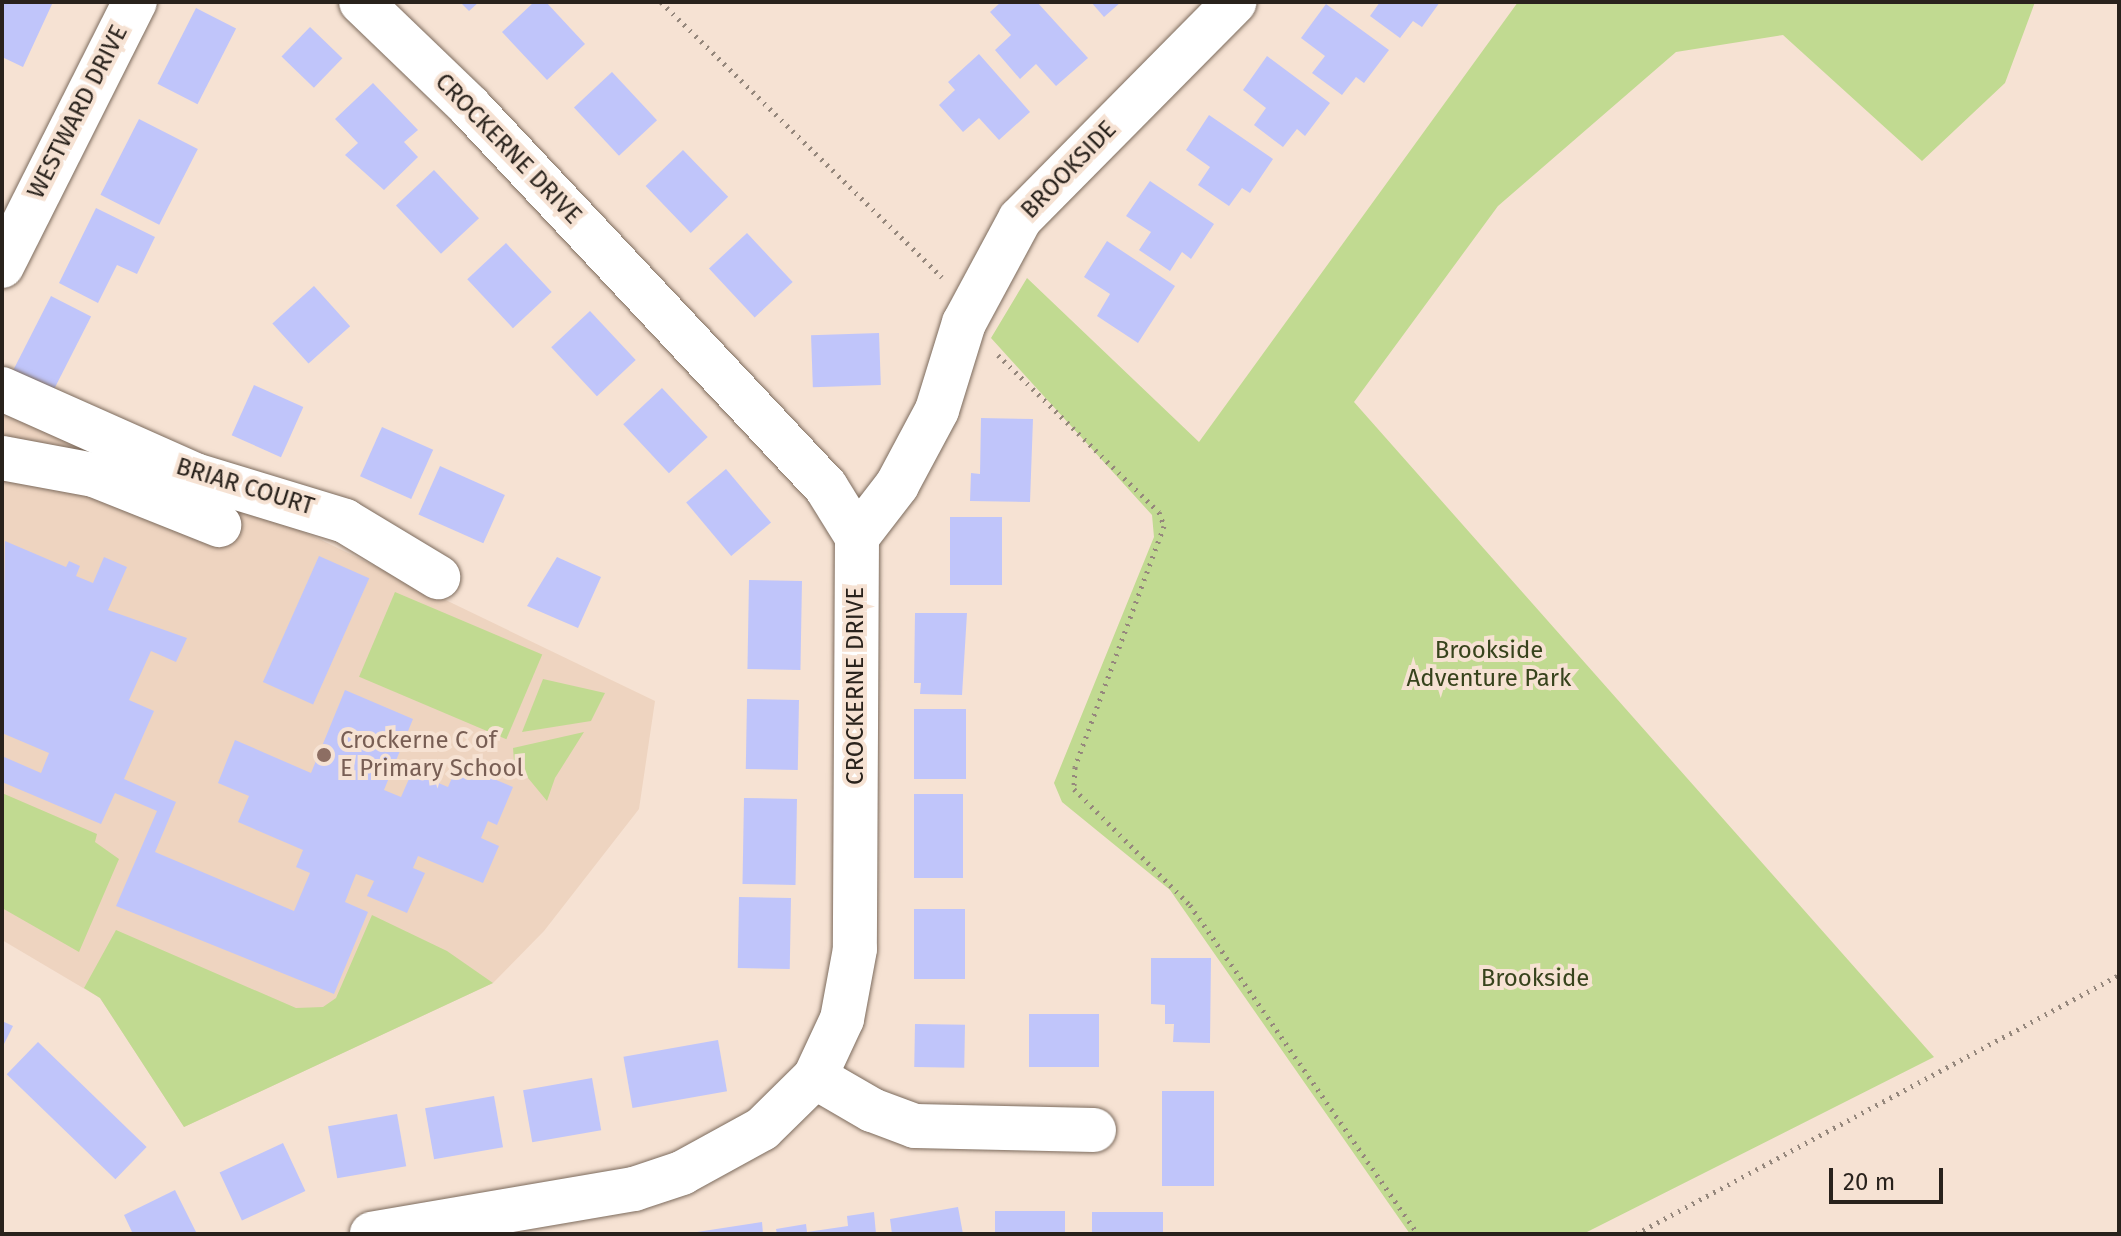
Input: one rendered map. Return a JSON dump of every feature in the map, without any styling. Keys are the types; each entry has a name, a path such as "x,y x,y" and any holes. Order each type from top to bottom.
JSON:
{"street":[{"name":"WESTWARD DRIVE","path":"2,266 135,2"},
{"name":"CROCKERNE DRIVE","path":"361,2 470,107 826,487 857,537 855,949 842,1019 815,1077 762,1129 682,1173 634,1189 372,1234"},
{"name":"BROOKSIDE","path":"857,537 897,485 937,410 964,323 1020,219 1235,2"},
{"name":"BRIAR COURT","path":"2,389 195,475 345,521 438,577"},
{"path":"2,458 94,475 219,525"},
{"path":"815,1077 872,1110 915,1126 1094,1130"}],"path":[{"path":"661,2 944,279 964,323 1159,512 1164,526 1075,767 1074,789 1190,905 1418,1234"},
{"path":"1636,1234 2119,975"}],"shaded area":[{"name":"Crockerne C of E Primary School","path":"2,402 319,539 655,701 639,809 544,931 493,983 184,1127 100,998 2,940"}],"green space":[{"name":"Brookside","path":"1518,2 2035,2 2005,83 1922,161 1783,35 1676,52 1498,206 1354,402 1934,1057 1583,1234 1410,1234 1170,890 1062,802 1054,783 1154,537 1152,515 991,338 1027,278 1199,442"},
{"path":"395,592 542,655 506,739 359,677"},
{"path":"543,679 605,693 591,721 522,732"},
{"path":"584,732 555,778 547,801 514,761 513,748"},
{"path":"2,793 97,834 95,842 119,859 79,952 2,908"},
{"path":"372,915 447,951 493,983 184,1127 100,998 84,988 116,930 296,1008 323,1007 336,998"}],"building":[{"path":"4,2 53,2 23,67 2,57"},
{"path":"460,2 479,2 469,11"},
{"path":"534,2 546,2 585,44 547,80 502,32"},
{"path":"1001,2 1037,2 1088,58 1056,86 1036,64 1020,79 995,50 1011,35 990,12"},
{"path":"1091,2 1121,2 1104,17"},
{"path":"1380,2 1440,2 1422,27 1413,21 1400,38 1370,16"},
{"path":"1326,4 1389,50 1364,83 1356,77 1342,95 1312,73 1325,56 1301,38"},
{"path":"196,8 236,28 198,104 157,84"},
{"path":"310,27 342,58 314,88 282,56"},
{"path":"979,54 1030,112 999,140 979,118 963,132 939,105 955,90 948,82"},
{"path":"1267,56 1330,103 1305,136 1297,129 1283,147 1254,125 1266,108 1243,90"},
{"path":"612,72 657,120 619,156 574,107"},
{"path":"373,83 418,130 404,142 418,157 384,190 345,155 358,143 335,119"},
{"path":"1209,115 1273,159 1250,193 1242,188 1229,206 1198,185 1210,167 1186,150"},
{"path":"139,119 198,149 159,225 100,195"},
{"path":"683,150 728,197 691,233 646,186"},
{"path":"434,170 479,218 441,254 396,205"},
{"path":"1150,181 1214,224 1191,259 1182,252 1170,271 1139,250 1151,232 1126,216"},
{"path":"96,208 155,237 137,274 117,265 98,303 59,283"},
{"path":"747,233 793,282 755,317 709,268"},
{"path":"1107,241 1175,286 1138,343 1097,316 1110,294 1084,277"},
{"path":"506,243 552,292 513,328 467,279"},
{"path":"314,286 350,326 309,364 272,323"},
{"path":"51,296 91,316 53,392 12,372"},
{"path":"590,311 636,360 597,396 551,347"},
{"path":"879,333 881,385 813,387 811,335"},
{"path":"254,385 303,407 281,457 232,435"},
{"path":"662,388 708,437 669,473 623,424"},
{"path":"981,418 1033,419 1030,502 970,501 971,473 980,474"},
{"path":"382,427 433,450 411,499 360,476"},
{"path":"440,466 505,495 483,543 418,514"},
{"path":"726,469 771,523 731,556 686,502"},
{"path":"950,517 1002,517 1002,585 950,585"},
{"path":"5,541 66,567 69,561 80,566 76,576 93,583 104,557 127,567 108,610 187,638 176,662 151,651 129,700 154,711 124,779 176,802 155,852 294,911 310,873 296,867 303,850 238,822 249,796 218,783 235,740 311,773 345,690 413,719 384,790 401,797 412,772 448,787 458,764 513,787 497,825 488,821 481,838 499,846 483,883 418,856 413,868 425,873 407,913 367,896 374,881 356,874 345,902 368,912 334,994 116,906 157,811 115,793 101,824 2,782 2,756 41,773 49,753 2,733"},
{"path":"319,556 369,578 313,704 263,682"},
{"path":"557,557 601,577 578,628 527,606"},
{"path":"749,580 802,581 800,670 747,669"},
{"path":"915,613 967,613 962,695 920,694 921,683 914,683"},
{"path":"747,699 799,700 798,770 746,769"},
{"path":"914,709 966,709 966,779 914,779"},
{"path":"914,794 963,794 963,878 914,878"},
{"path":"744,798 797,799 795,885 742,884"},
{"path":"739,897 791,898 790,969 738,968"},
{"path":"914,909 965,909 965,979 914,979"},
{"path":"1151,958 1211,958 1210,1043 1173,1042 1174,1024 1165,1024 1165,1005 1151,1004"},
{"path":"1029,1014 1099,1014 1099,1067 1029,1067"},
{"path":"2,1021 13,1026 2,1048"},
{"path":"915,1024 965,1025 964,1068 914,1067"},
{"path":"718,1040 727,1091 632,1108 623,1057"},
{"path":"38,1042 147,1147 115,1179 7,1074"},
{"path":"592,1078 601,1130 532,1142 523,1090"},
{"path":"1162,1091 1214,1091 1214,1186 1162,1186"},
{"path":"494,1096 503,1147 434,1159 425,1108"},
{"path":"397,1114 406,1166 337,1178 328,1126"},
{"path":"283,1143 305,1191 242,1221 220,1173"},
{"path":"175,1190 197,1234 133,1234 124,1215"},
{"path":"958,1207 963,1234 892,1234 890,1219"},
{"path":"995,1211 1065,1211 1065,1234 995,1234"},
{"path":"874,1212 876,1234 777,1234 776,1229 806,1224 807,1232 848,1226 847,1216"},
{"path":"1092,1212 1163,1212 1163,1234 1092,1234"},
{"path":"762,1222 763,1234 697,1232"}],"place":[{"name":"Crockerne C of E Primary School","path":"324,755"}],"park label":[{"name":"Brookside Adventure Park","path":"1489,665"}]}
